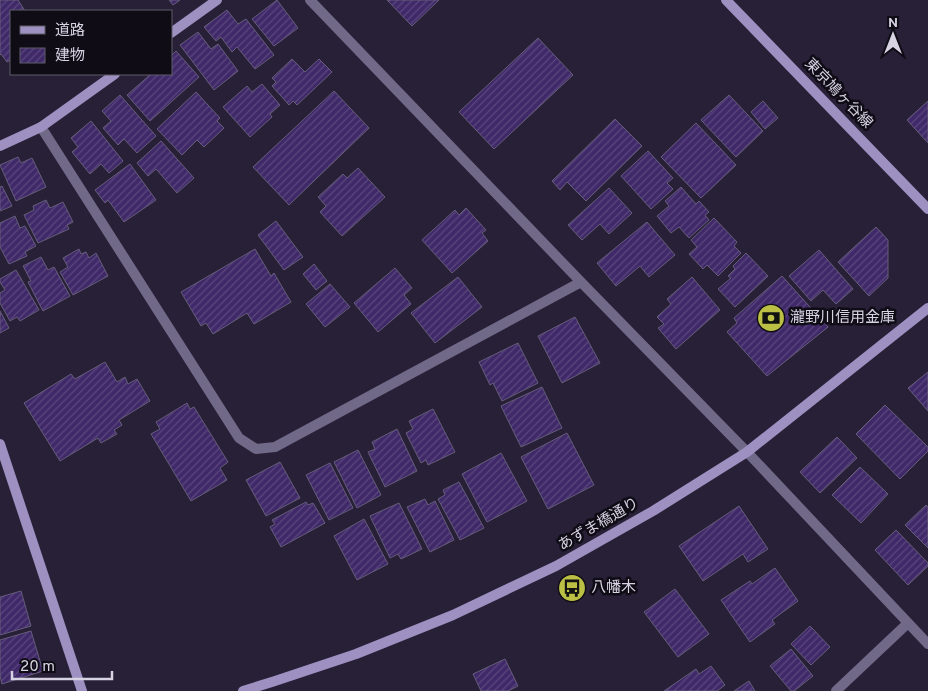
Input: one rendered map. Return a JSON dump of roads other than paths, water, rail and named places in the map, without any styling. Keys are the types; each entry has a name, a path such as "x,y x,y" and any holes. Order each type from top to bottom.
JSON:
{"street":[{"path":"172,32 217,0"},
{"path":"310,0 747,452 928,644"},
{"name":"東京鳩ヶ谷線","path":"726,0 928,210"},
{"path":"0,146 41,127 114,75"},
{"path":"41,127 239,438 256,449 275,446 581,282"},
{"name":"あずま橋通り","path":"242,691 356,654 453,615 556,566 653,511 747,452 928,308"},
{"path":"0,447 82,691"},
{"path":"836,691 908,623"}],"place":[{"name":"瀧野川信用金庫","path":"771,318"},
{"name":"八幡木","path":"572,588"}]}
